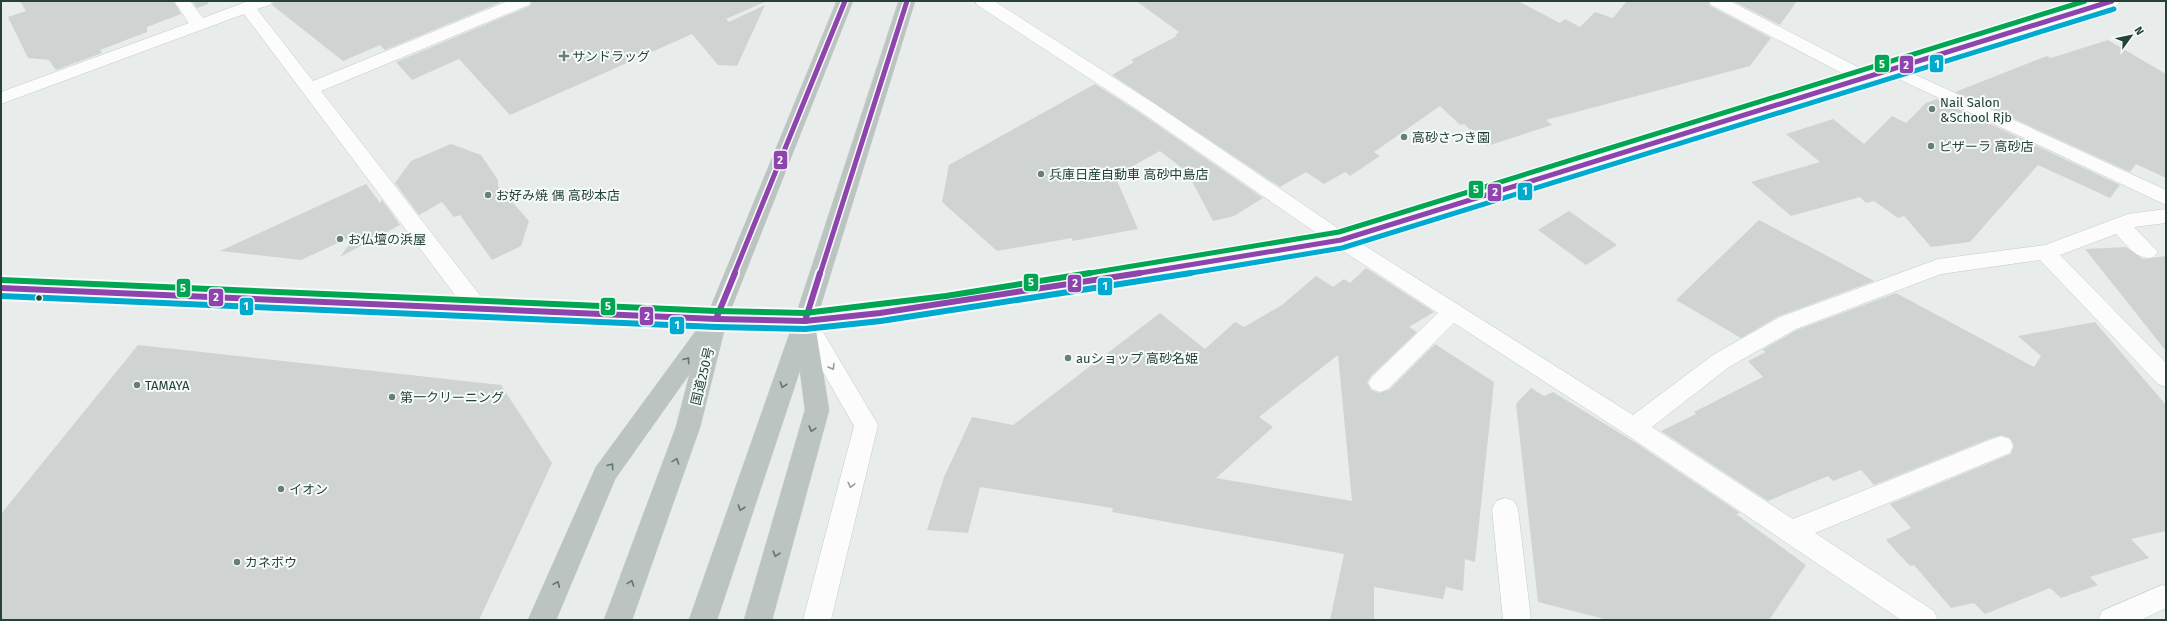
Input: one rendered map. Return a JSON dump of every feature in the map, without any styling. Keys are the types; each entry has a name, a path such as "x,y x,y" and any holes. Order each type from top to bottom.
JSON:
{"highway":[{"name":"国道250号","path":"618,620 688,427 716,319 845,1"},
{"path":"704,620 805,321 907,1"},
{"path":"542,620 605,474 716,319"},
{"path":"758,620 817,410 805,321"}],"street":[{"path":"182,1 198,25"},
{"path":"310,89 524,1"},
{"path":"983,1 1148,108 1341,240 1635,428 1924,620"},
{"path":"1717,1 1865,78"},
{"path":"1,288 716,319 805,321 947,304 1341,240 1894,70 2112,1"},
{"path":"1,98 255,4 310,89 478,309"},
{"path":"1894,70 2166,198"},
{"path":"1635,428 1648,415 1721,361 1788,323 1938,267 1994,258 2046,252 2120,226 2135,219 2166,216"},
{"path":"2120,226 2147,252"},
{"path":"2046,252 2166,378"},
{"path":"1380,383 1453,311"},
{"path":"805,321 866,425 816,620"},
{"path":"1790,532 2001,446"},
{"path":"1504,509 1517,620"},
{"path":"2112,620 2162,597"}],"building":[{"path":"20,1 173,1 181,14 147,27 147,32 100,50 102,53 56,70 49,60 28,58 8,17 26,11"},
{"path":"192,1 208,1 208,4 197,8"},
{"path":"273,1 504,1 385,50 380,45 343,61 272,5"},
{"path":"532,1 767,1 726,19 729,22 765,5 737,66 718,65 692,34 510,115 459,59 412,80 396,62 530,6"},
{"path":"1136,1 1518,1 1560,23 1565,19 1580,27 1595,12 1613,18 1627,1 1708,1 1710,6 1771,38 1750,66 1546,120 1552,125 1487,146 1464,124 1460,125 1440,106 1374,152 1380,156 1350,176 1345,172 1324,184 1306,172 1280,187 1112,75 1134,62 1131,60 1177,36 1175,35 1179,32"},
{"path":"1733,1 1797,1 1780,25"},
{"path":"2108,40 2166,74 2166,178 2136,164 2130,172 1955,92 2047,56 2051,58"},
{"path":"1095,84 1140,113 1263,198 1234,216 1213,221 1187,172 1160,151 1115,176 1138,229 1072,241 1072,238 997,251 942,202 949,165"},
{"path":"1937,99 2120,185 2110,198 2038,165 1970,242 1931,247 1904,216 1898,218 1874,201 1866,203 1860,197 1791,216 1751,182 1820,162 1786,134 1833,119 1864,144 1892,116 1906,123 1926,103"},
{"path":"451,144 481,155 498,180 498,186 529,221 521,246 492,260 460,215 454,217 442,202 419,215 395,183 411,161"},
{"path":"366,184 380,203 382,200 400,225 340,257 357,234 301,260 220,251"},
{"path":"1569,211 1617,245 1586,265 1538,230"},
{"path":"1759,220 1874,281 1779,316 1741,338 1676,300"},
{"path":"2126,247 2143,259 2166,256 2166,351 2085,249"},
{"path":"1366,268 1434,312 1409,327 1417,332 1371,376 1367,382 1371,390 1379,393 1389,390 1435,344 1494,382 1475,562 1465,559 1463,591 1446,587 1443,599 1374,587 1374,620 1330,620 1344,554 1112,512 1113,508 980,487 968,533 927,530 944,477 972,417 1013,425 1160,313 1205,349 1235,322 1244,327 1282,305 1316,276 1333,287 1344,279 1350,283","holes":["1338,355 1352,501 1216,478 1273,427 1259,417"]},
{"path":"1896,293 2034,367 2041,356 2018,336 2095,322 2166,405 2166,531 2131,539 2149,558 2090,577 2098,585 2061,598 2050,588 1985,614 1974,603 1951,608 1914,565 1910,566 1886,540 1911,528 1890,504 2011,454 2014,445 2010,438 2001,435 1991,438 1874,485 1861,470 1833,481 1828,476 1768,501 1661,431 1696,414 1694,412 1763,377 1748,361 1766,352 1762,350 1797,330"},
{"name":"イオン","path":"138,345 501,385 552,463 479,620 1,620 1,514"},
{"path":"1531,388 1544,396 1553,392 1636,443 1740,513 1736,514 1806,565 1769,620 1604,619 1538,602 1516,404"}],"transit line":[{"name":"2","path":"716,319 845,1"},
{"name":"2","path":"805,321 907,1"},
{"name":"5","path":"1,280 716,311 805,313 879,305 946,296 1339,232 2085,1"},
{"name":"2","path":"1,288 716,319 805,321 947,304 1341,240 2112,1"},
{"name":"1","path":"1,296 716,327 805,329 948,312 1342,248 2114,9"}],"place":[{"name":"サンドラッグ","path":"564,56"},
{"name":"Nail Salon &School Rjb","path":"1932,109"},
{"name":"高砂さつき園","path":"1404,137"},
{"name":"ピザーラ 高砂店","path":"1931,146"},
{"name":"兵庫日産自動車 高砂中島店","path":"1041,174"},
{"name":"お好み焼 偶 高砂本店","path":"488,195"},
{"name":"お仏壇の浜屋","path":"340,239"},
{"name":"auショップ 高砂名姫","path":"1068,358"},
{"name":"TAMAYA","path":"137,385"},
{"name":"第一クリーニング","path":"392,397"},
{"name":"イオン","path":"281,489"},
{"name":"カネボウ","path":"237,562"}]}
